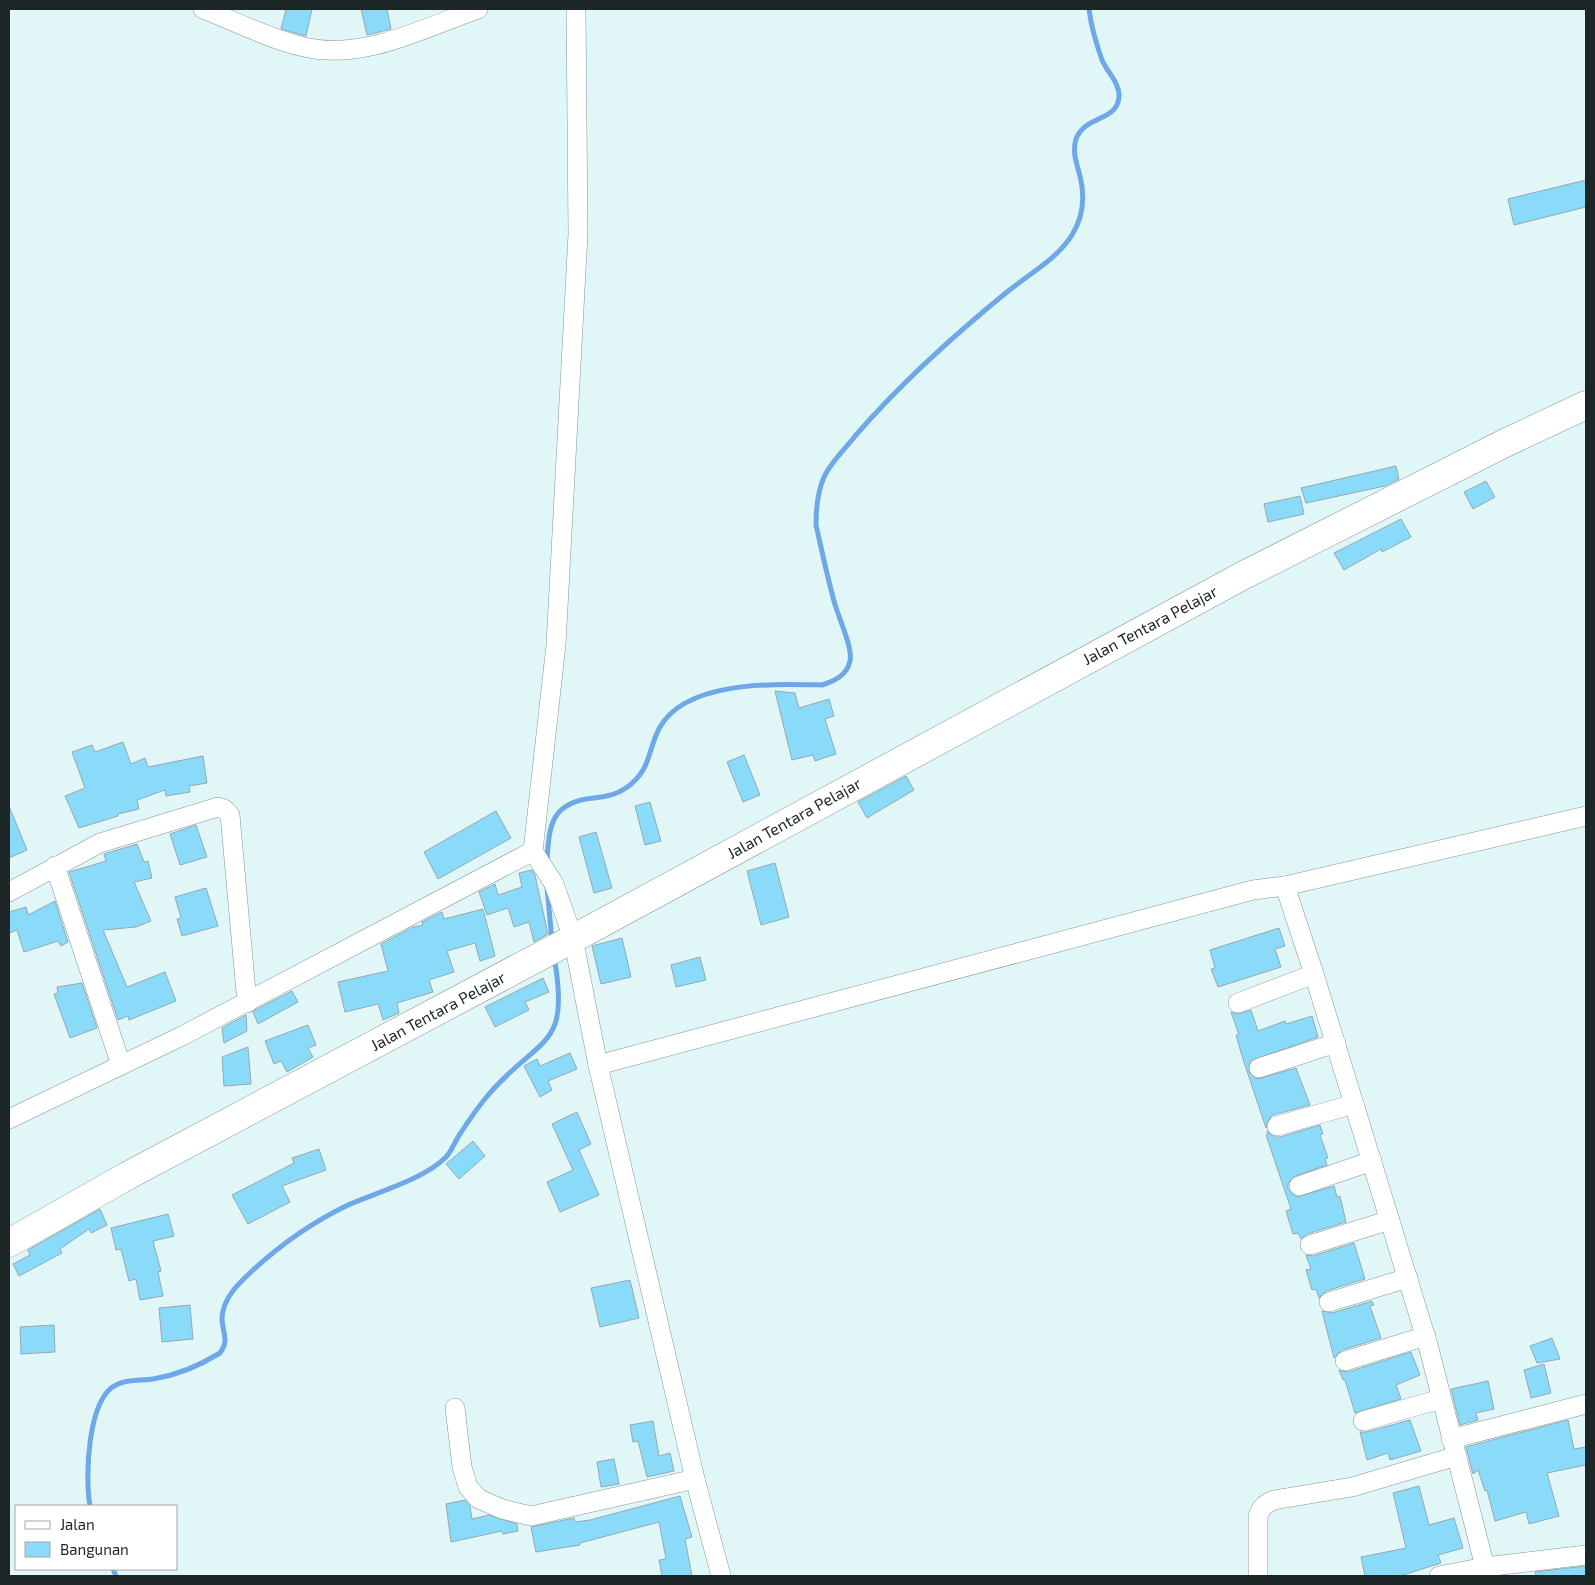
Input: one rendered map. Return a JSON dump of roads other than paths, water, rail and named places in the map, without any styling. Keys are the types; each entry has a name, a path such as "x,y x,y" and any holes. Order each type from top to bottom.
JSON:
{"highway":[{"name":"Jalan Tentara Pelajar","path":"9,1243 127,1176 527,964 1244,575 1505,443 1586,405"}],"street":[{"path":"203,9 304,47 338,51 381,44 478,9"},
{"path":"576,9 578,234 556,645 537,856 554,884 569,941 695,1479 721,1576"},
{"path":"9,892 55,866 114,838 218,807 224,809 230,815 247,1003"},
{"path":"598,1065 1252,890 1285,886 1586,816"},
{"path":"9,1119 247,1003 537,856"},
{"path":"55,866 121,1065"},
{"path":"1285,886 1336,1043 1426,1336 1485,1567"},
{"path":"1238,1003 1314,974"},
{"path":"1259,1068 1336,1043"},
{"path":"1278,1126 1354,1104"},
{"path":"1299,1186 1372,1161"},
{"path":"1310,1245 1390,1220"},
{"path":"1329,1302 1408,1278"},
{"path":"1345,1361 1426,1336"},
{"path":"1363,1420 1441,1399"},
{"path":"1258,1576 1258,1516 1260,1508 1266,1503 1352,1487 1454,1448 1586,1404"},
{"path":"455,1408 462,1467 468,1487 473,1494 485,1503 531,1516 695,1479"},
{"path":"1439,1576 1485,1567 1586,1555"}],"waterway":[{"path":"547,861 551,826 561,810 569,804 580,800 615,794 626,788 645,767 660,727 673,712 690,700 711,693 757,685 822,685 836,679 846,670 850,661 849,648 834,601 816,525 817,501 822,483 827,471 873,415 948,343 1015,285 1059,252 1076,228 1081,214 1083,199 1082,184 1076,163 1076,139 1080,131 1086,126 1113,111 1119,97 1117,87 1100,54 1092,28 1089,9"},
{"path":"547,887 552,941"},
{"path":"90,1505 88,1460 90,1441 99,1406 106,1393 116,1385 125,1382 153,1379 180,1372 220,1353 225,1344 222,1318 225,1304 237,1286 263,1261 285,1243 322,1219 348,1205 413,1179 446,1157 485,1099 507,1075 547,1038 554,1026 558,1009 558,987 554,957"},
{"path":"113,1570 116,1576"}]}
